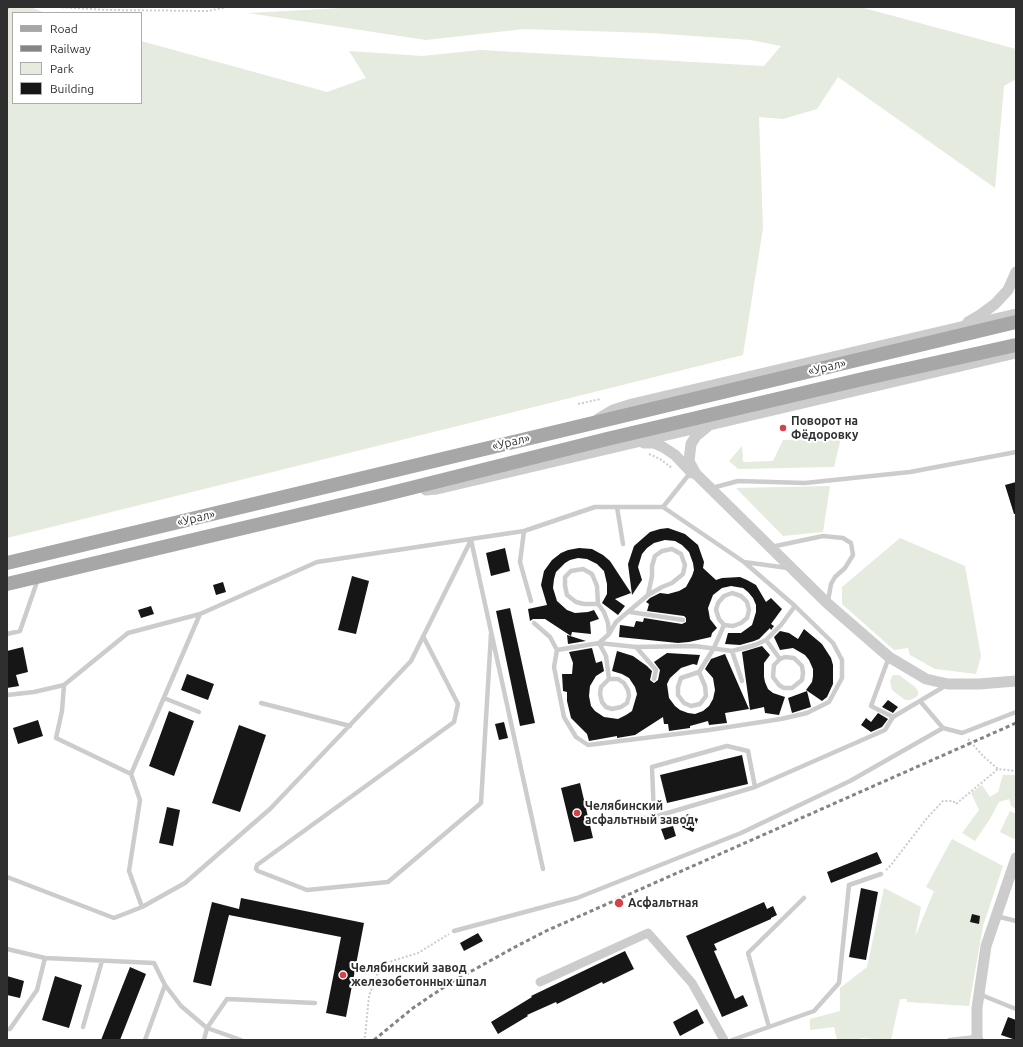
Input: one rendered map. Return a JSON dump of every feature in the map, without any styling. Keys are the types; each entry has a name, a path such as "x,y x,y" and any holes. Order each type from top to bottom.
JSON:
{"main road":[{"name":"«Урал»","path":"7,563 1016,322"},
{"name":"«Урал»","path":"7,584 387,494 607,439 867,378 1016,346"}],"street":[{"path":"955,329 980,315 995,304 1008,290 1016,272"},
{"path":"592,423 613,410 632,404 1016,314"},
{"path":"387,494 436,489 1016,353"},
{"path":"712,424 696,436 691,444 689,460 696,474 827,603 889,657 926,679 948,684 979,684 1016,681"},
{"path":"621,445 643,442 654,443 663,447 675,455 688,476 711,489"},
{"path":"978,1038 977,1008 986,946 996,916 1012,878 1016,858"},
{"path":"540,982 648,933 692,983 724,1040"}],"lane":[{"path":"711,489 738,481 805,483 894,474 1016,452"},
{"path":"663,507 688,476"},
{"path":"7,695 34,692 64,686 128,633 200,614 317,562 524,531 595,506 663,507 744,562 795,606 833,643 842,660 842,678 829,702 807,713 781,719 709,730 588,745 576,737 564,717 554,667 557,650 550,637 534,623"},
{"path":"618,507 623,544"},
{"path":"524,531 520,562 531,601"},
{"path":"769,547 823,536 843,538 851,543 853,555 845,568 831,584 827,603"},
{"path":"471,540 543,869"},
{"path":"7,877 114,918 142,908 185,884 270,809 411,661 471,540"},
{"path":"599,643 609,634 616,622 630,612 648,595 672,583 683,574 685,565 681,554 672,549 662,551 655,556 648,595"},
{"path":"744,562 791,568"},
{"path":"598,604 584,604 576,602 567,595 565,577 571,571 583,569 592,574 597,586 598,604 604,612 608,623 609,634"},
{"path":"7,634 20,631 39,576"},
{"path":"732,593 741,596 747,602 749,610 747,618 741,623 733,626 724,625 719,619 716,610 718,602 724,596 732,593"},
{"path":"557,650 579,645 599,643 636,647 695,646 732,651 755,645 766,640 781,625 795,606"},
{"path":"630,612 683,620"},
{"path":"142,908 129,871 140,800 131,774 200,614"},
{"path":"699,672 705,686 706,696 700,704 691,706 684,703 678,695 678,686 682,678 699,672 714,648 724,625"},
{"path":"423,636 458,704 454,722 257,865 256,869 258,871 307,890 388,882 481,803 492,634"},
{"path":"766,640 780,659"},
{"path":"599,643 606,656 609,679"},
{"path":"636,647 656,670 654,679"},
{"path":"732,651 742,681"},
{"path":"786,657 794,658 802,666 802,680 792,688 784,688 779,685 773,677 774,665 780,659 786,657"},
{"path":"889,657 870,706 893,717"},
{"path":"609,679 618,679 624,683 628,690 629,696 627,703 621,707 612,709 606,707 602,702 600,694 601,687 609,679"},
{"path":"596,823 654,817 755,787 885,730 893,717 948,684"},
{"path":"64,686 62,711 56,738 131,774"},
{"path":"164,698 199,712"},
{"path":"920,701 943,728 962,733 1016,712"},
{"path":"261,703 350,726"},
{"path":"454,931 578,898 740,834 850,780 943,728"},
{"path":"654,817 652,767 727,746 748,751 755,787"},
{"path":"732,1040 814,1011 839,983 849,885 881,874"},
{"path":"769,1027 748,953 804,898"},
{"path":"996,916 1016,921"},
{"path":"7,949 45,958 154,963 165,985 181,1006 207,1028 240,1040"},
{"path":"7,1029 10,1029 37,990 45,958"},
{"path":"83,1028 102,961"},
{"path":"145,1040 165,985"},
{"path":"979,994 1016,1009"},
{"path":"204,1040 207,1028 227,999 315,1003"},
{"path":"949,1040 978,1038"}],"path":[{"path":"58,7 108,10 208,11 227,7"},
{"path":"578,404 601,399"},
{"path":"647,453 688,476"},
{"path":"962,733 982,756 998,769 1016,771"},
{"path":"881,874 891,865 926,818 943,801 953,801 956,804 998,769"},
{"path":"361,1040 365,1037 370,996 378,972 392,961 418,953 454,931"}],"green space":[{"path":"7,7 31,7 43,12 12,12 12,104 142,104 142,41 327,92 366,78 349,51 422,56 481,50 764,66 781,46 750,40 651,33 524,29 426,40 248,13 342,8 860,7 1016,49 1016,79 1004,86 995,188 838,77 817,109 783,119 759,117 763,228 743,355 7,538"},
{"path":"841,438 834,467 738,469 729,461 742,446 743,462 773,461 783,440"},
{"path":"830,486 823,532 783,536 736,488"},
{"path":"900,538 965,566 981,656 976,674 935,669 910,655 908,648 894,650 842,604 842,587"},
{"path":"893,675 899,675 915,687 918,691 918,695 910,700 905,700 892,690 890,681"},
{"path":"1003,775 1016,775 1016,809 1011,806 1009,799 999,802 990,819 975,841 962,833 979,810 971,793 982,785 990,797 998,792"},
{"path":"1010,811 1016,814 1016,836 1014,839 1000,832"},
{"path":"952,839 1003,866 983,926 969,1006 907,1002 907,999 900,999 891,1040 861,1038 860,1040 837,1040 834,1027 810,1030 810,1019 840,1011 840,988 867,967 884,888 921,907 915,937 934,891 926,887"}],"building":[{"path":"1016,482 1016,514 1014,514 1005,485"},
{"path":"668,528 685,534 698,545 704,562 703,568 716,580 722,578 740,577 756,585 766,602 771,598 782,609 771,624 774,626 771,630 770,628 759,639 754,641 740,645 725,644 728,633 741,633 752,625 756,612 756,605 748,592 743,588 731,586 722,588 713,595 708,608 710,619 717,628 712,633 711,637 678,643 619,637 620,625 634,627 636,621 643,622 644,618 682,624 686,622 686,618 684,616 647,611 649,604 646,602 650,598 660,593 668,594 679,591 686,587 692,576 694,570 689,552 675,541 665,540 654,543 642,554 638,567 642,580 632,595 628,564 634,546 650,532"},
{"path":"505,548 510,571 491,576 486,553"},
{"path":"579,548 592,549 610,561 631,593 615,599 625,606 618,615 602,603 607,594 607,584 604,571 597,564 587,559 578,558 565,563 556,572 554,579 553,588 557,601 567,610 575,613 594,610 599,619 590,622 591,634 572,632 571,636 545,619 533,619 530,621 528,609 547,605 541,585 544,571 552,560 561,553"},
{"path":"352,576 369,581 356,634 338,630"},
{"path":"223,582 226,592 216,595 213,585"},
{"path":"151,606 154,614 141,618 138,610"},
{"path":"510,608 535,723 520,726 496,611"},
{"path":"804,629 822,644 831,658 833,665 833,684 827,697 822,701 806,690 812,682 813,676 813,669 809,660 805,655 793,648 780,650 774,637 780,631 789,633 798,639"},
{"path":"567,635 586,641 568,644"},
{"path":"762,646 770,655 764,663 764,677 768,689 773,693 785,697 779,715 765,713 764,707 750,710 742,652"},
{"path":"23,647 28,672 16,675 19,686 7,688 7,651"},
{"path":"592,648 596,663 602,661 604,671 596,676 590,686 589,696 591,706 595,711 604,717 618,719 632,711 637,694 635,687 629,678 612,671 617,651 633,656 647,666 652,671 650,680 654,683 658,680 660,670 654,662 667,653 700,655 697,665 693,664 681,668 670,678 667,684 669,698 675,706 680,710 695,714 703,711 709,706 713,699 715,690 713,678 705,669 711,659 725,654 749,709 725,713 727,723 709,725 708,721 690,726 690,728 669,731 668,724 664,724 663,717 635,735 617,738 617,736 589,741 587,734 571,718 567,701 567,692 563,691 562,674 572,674 573,663 569,652"},
{"path":"187,674 214,684 208,700 181,690"},
{"path":"807,691 811,707 792,713 788,698"},
{"path":"888,700 898,707 893,713 882,707"},
{"path":"169,711 194,721 174,776 149,766"},
{"path":"878,713 888,719 882,727 871,732 861,725 866,718 871,722"},
{"path":"38,720 43,736 18,744 13,728"},
{"path":"504,722 508,738 499,740 495,724"},
{"path":"239,725 266,735 240,812 212,803"},
{"path":"742,755 748,784 667,803 660,775"},
{"name":"Челябинский асфальтный завод","path":"580,783 593,838 574,842 561,788"},
{"path":"167,807 180,810 173,846 159,843"},
{"path":"687,814 698,819 693,832 682,827"},
{"path":"673,826 676,836 665,840 661,829"},
{"path":"877,852 882,863 831,883 827,872"},
{"path":"861,888 878,892 866,960 849,957"},
{"name":"Челябинский завод железобетонных шпал","path":"241,898 364,923 346,1017 326,1013 341,937 229,915 211,986 193,982 212,902 239,909"},
{"path":"764,902 767,909 773,906 777,915 714,944 717,950 714,951 735,999 743,995 748,1006 722,1017 686,936"},
{"path":"972,914 980,916 979,924 970,922"},
{"path":"478,933 483,941 464,951 460,943"},
{"path":"625,951 634,969 603,984 602,982 557,1004 556,1002 527,1015 528,1016 498,1034 491,1022 532,997 531,996"},
{"path":"130,967 146,974 120,1040 101,1040"},
{"path":"7,976 24,981 20,998 7,995"},
{"path":"55,976 82,985 69,1028 42,1020"},
{"path":"697,1009 704,1023 680,1036 673,1022"},
{"path":"1008,1017 1016,1020 1016,1040 1001,1035"}],"railway":[{"path":"374,1040 413,1008 450,983 546,931 1016,723"}],"place":[{"name":"Поворот на Фёдоровку","path":"783,428"},
{"name":"Челябинский асфальтный завод","path":"577,813"},
{"name":"Асфальтная","path":"619,903"},
{"name":"Челябинский завод железобетонных шпал","path":"343,975"}]}
